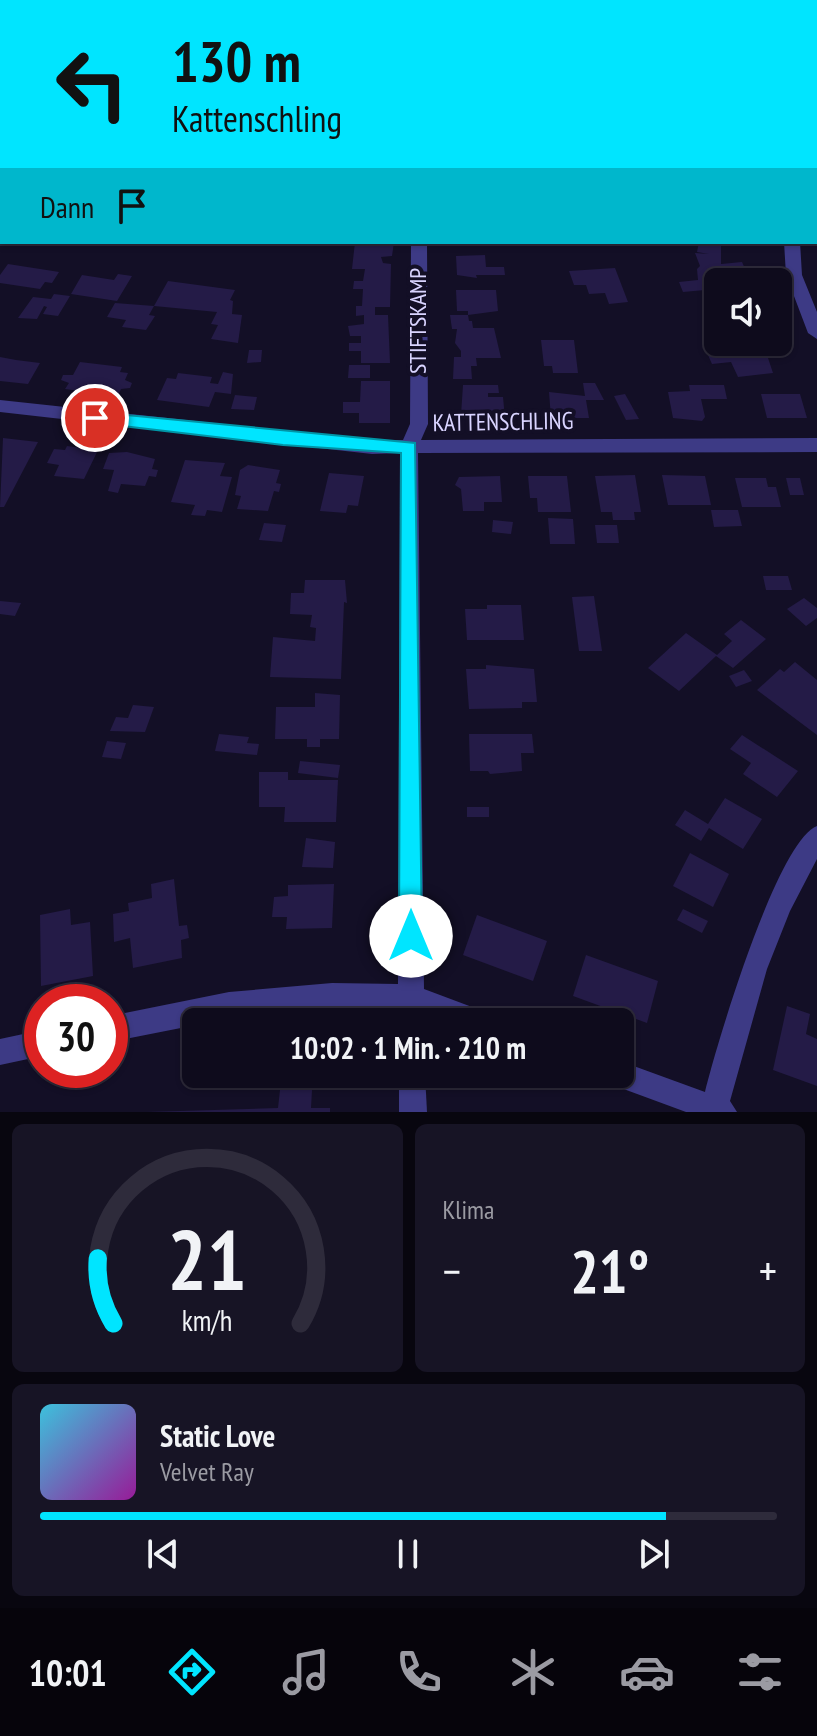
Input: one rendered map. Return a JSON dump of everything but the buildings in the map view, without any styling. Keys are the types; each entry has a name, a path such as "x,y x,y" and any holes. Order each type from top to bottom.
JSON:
{"street":[{"name":"STIFTSKAMP","path":"411,1008 409,448 419,424 419,244"},
{"path":"792,244 794,275 817,333"},
{"name":"KATTENSCHLING","path":"0,406 239,435 409,448 817,445"},
{"path":"634,1079 718,1110 745,988 767,931 817,837"},
{"path":"214,1008 332,996 405,1008"},
{"path":"128,1025 182,1014"},
{"path":"0,1052 24,1047"},
{"path":"412,1088 413,1112"}],"route":[{"path":"95,418 283,439 409,448 411,936"}]}
